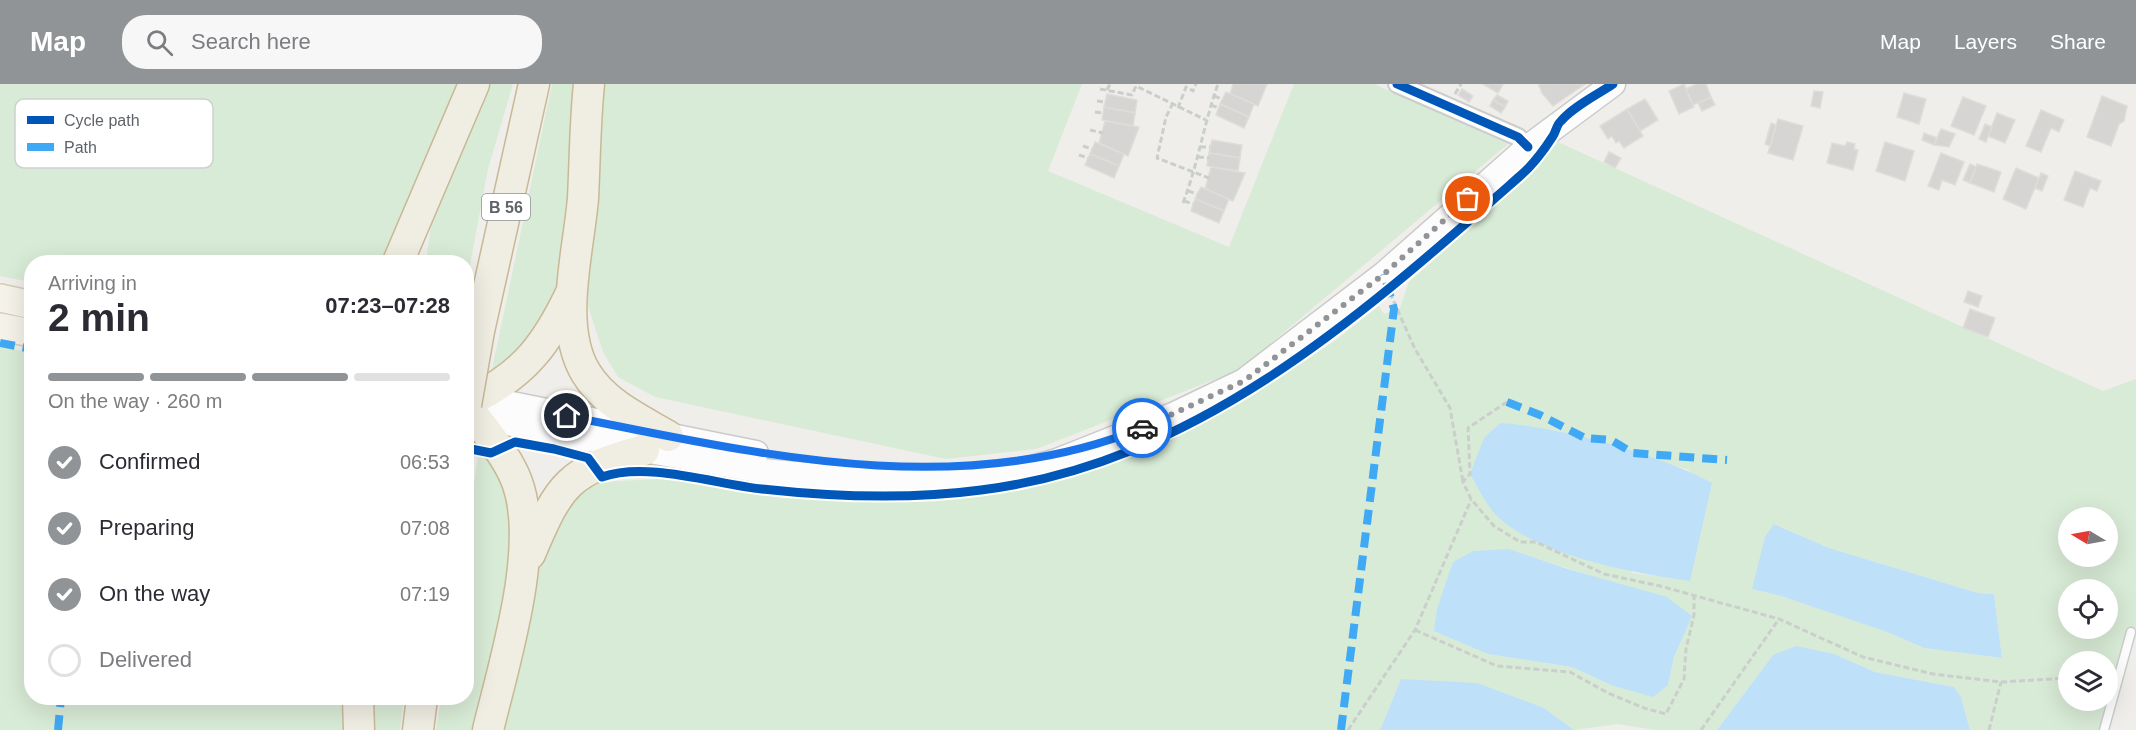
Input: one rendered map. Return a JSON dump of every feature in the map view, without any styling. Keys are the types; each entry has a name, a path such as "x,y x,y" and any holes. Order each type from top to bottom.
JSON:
{"highway":[{"path":"401,255 474,84"},
{"name":"B 56","path":"474,368 479,331 534,84"},
{"path":"523,570 550,507 562,489 594,466 656,443 603,395 585,372 576,346 571,292 580,227 589,84"},
{"path":"412,255 414,229"},
{"path":"474,402 503,384 533,357 555,327 571,292"},
{"path":"474,412 508,462 517,482 525,512 523,570 488,730"},
{"path":"358,705 358,730"},
{"path":"418,730 421,705"}],"main road":[{"path":"474,406 656,443 762,471 922,482 960,480 1024,470 1173,416 1244,381 1384,274 1528,147 1613,84"},
{"path":"0,298 24,303"},
{"path":"0,327 24,332"}],"street":[{"path":"1397,84 1518,137 1528,147"}],"lane":[{"path":"2104,730 2131,632"}],"path":[{"path":"1107,90 1110,84"},
{"path":"1178,108 1186,87 1193,91 1196,84"},
{"path":"1193,204 1183,202 1194,174 1206,120 1218,84"},
{"path":"1100,89 1132,95 1136,86 1206,120"},
{"path":"1214,96 1222,99"},
{"path":"1097,101 1105,102"},
{"path":"1173,103 1166,117 1157,159 1209,178"},
{"path":"1211,105 1219,108"},
{"path":"1095,112 1103,113"},
{"path":"1090,130 1103,133"},
{"path":"1083,146 1092,149"},
{"path":"1200,147 1210,147"},
{"path":"1079,155 1088,158"},
{"path":"1198,157 1209,158"},
{"path":"1188,191 1197,194"},
{"path":"1389,291 1415,349 1450,408 1463,482 1471,499 1494,526 1520,542 1536,542 1604,574 1779,619 1863,657 1933,674 2001,682 2058,679"},
{"path":"1463,482 1470,474 1468,428 1507,402"},
{"path":"1348,730 1415,630 1471,499"},
{"path":"1415,630 1497,666 1570,672 1608,693 1666,714 1684,679 1686,649 1694,615 1694,596"},
{"path":"1701,730 1779,619"},
{"path":"1989,730 2001,682"}],"green space":[{"path":"0,84 460,84 409,216 386,255 24,255 24,281 0,276"},
{"path":"487,84 513,84 488,169 472,255 427,255 432,218"},
{"path":"552,84 582,84 556,293 513,358 491,374"},
{"path":"604,84 1082,84 1048,171 1229,247 1294,84 1374,84 1508,144 1239,370 1036,449 946,459 655,397 618,377 603,352 586,300"},
{"path":"1558,142 2103,391 2136,379 2136,627 2118,677 2118,651 2058,651 2058,711 2106,711 2099,730 1970,730 1961,697 1954,687 1875,672 1834,654 1773,655 1717,730 1655,730 1618,724 1574,730 1544,708 1401,679 1380,730 502,730 538,570 553,527 565,504 592,482 666,479 781,498 891,502 968,497 1074,475 1122,460 1241,403 1336,340 1379,306 1384,314 1400,308 1409,282 1527,178","holes":["1585,438 1689,470 1690,580 1632,573","1775,524 1829,548 1978,593 1994,594 2002,658 1924,648 1887,632 1781,596 1753,589","1509,549 1613,583 1691,616 1674,657 1668,685 1611,685 1572,667 1488,654"]},
{"path":"0,346 24,351 24,705 345,705 346,730 0,730"},
{"path":"478,457 495,458 509,491 515,565 477,730 436,730 440,705 474,705 474,484"},
{"path":"370,705 403,705 400,730 370,730"}],"water":[{"path":"1500,423 1551,430 1609,444 1665,462 1712,483 1690,581 1587,560 1560,552 1513,529 1495,514 1470,474 1484,438"},
{"path":"1774,524 1829,548 1978,593 1994,594 2002,658 1924,648 1887,632 1781,596 1752,589 1765,537"},
{"path":"1509,549 1568,569 1667,597 1692,616 1674,657 1668,685 1653,697 1611,685 1572,667 1488,654 1434,631 1437,609 1453,562 1473,551"},
{"path":"1796,646 1834,654 1875,672 1954,687 1961,697 1970,730 1717,730 1773,655"},
{"path":"1401,679 1477,683 1544,708 1574,730 1380,730"}],"building":[{"path":"1233,84 1267,84 1258,106 1230,94"},
{"path":"1483,84 1503,84 1498,93"},
{"path":"1585,84 1553,106 1542,93 1539,85"},
{"path":"1684,84 1694,107 1679,114 1669,91"},
{"path":"1697,84 1706,84 1711,97 1693,105 1686,89"},
{"path":"1462,89 1473,96 1469,102 1458,95"},
{"path":"1814,91 1823,92 1820,108 1811,106"},
{"path":"1226,92 1254,104 1249,117 1220,104"},
{"path":"1904,93 1926,99 1919,124 1897,117"},
{"path":"1107,94 1137,100 1135,113 1104,107"},
{"path":"1497,95 1508,101 1505,107 1493,100"},
{"path":"2102,96 2127,106 2124,121 2119,124 2111,146 2087,137"},
{"path":"1711,97 1715,105 1702,111 1698,103"},
{"path":"1963,97 1986,106 1974,135 1951,126"},
{"path":"1645,99 1658,120 1640,131 1627,109"},
{"path":"1493,100 1505,107 1501,113 1490,106"},
{"path":"1220,104 1249,117 1244,128 1216,115"},
{"path":"1104,107 1135,113 1133,126 1102,120"},
{"path":"1627,109 1643,136 1624,148 1619,141 1616,143 1612,136 1608,139 1600,126"},
{"path":"2041,110 2064,120 2059,132 2051,128 2041,152 2026,146"},
{"path":"1997,113 2015,120 2005,143 1988,136"},
{"path":"1778,119 1803,126 1793,160 1768,153"},
{"path":"1105,121 1139,127 1128,156 1099,143"},
{"path":"1771,123 1776,125 1770,146 1765,144"},
{"path":"1985,124 1992,127 1986,142 1979,139"},
{"path":"1941,129 1955,134 1949,147 1934,145"},
{"path":"1924,133 1937,138 1934,145 1922,140"},
{"path":"1212,140 1242,145 1240,158 1209,153"},
{"path":"1095,142 1124,154 1119,166 1090,154"},
{"path":"1847,142 1855,144 1854,149 1858,150 1853,170 1827,163 1832,143 1845,146"},
{"path":"1885,142 1914,151 1905,181 1876,171"},
{"path":"1609,152 1621,158 1615,168 1604,162"},
{"path":"1209,153 1240,158 1238,171 1207,166"},
{"path":"1941,153 1964,162 1955,185 1942,180 1939,190 1928,186"},
{"path":"1090,154 1119,166 1114,178 1085,165"},
{"path":"1970,164 1976,167 1970,183 1963,180"},
{"path":"1977,164 2001,172 1994,192 1970,183"},
{"path":"1211,167 1245,173 1233,201 1205,189"},
{"path":"2016,168 2039,178 2026,209 2003,199"},
{"path":"2075,171 2101,181 2097,191 2090,188 2083,207 2064,200"},
{"path":"2041,173 2048,176 2042,191 2035,188"},
{"path":"1201,187 1229,199 1224,211 1195,199"},
{"path":"1195,199 1224,211 1219,223 1191,211"},
{"path":"1968,291 1982,296 1978,307 1964,302"},
{"path":"1970,309 1995,318 1988,337 1963,328"}],"marked path":[{"path":"1341,730 1394,309 1384,274"},
{"path":"0,343 24,348"},
{"path":"1507,402 1540,415 1585,438 1611,440 1633,453 1727,460"},
{"path":"58,730 60,705"}],"cycle path":[{"path":"1397,84 1518,137 1528,147"},
{"path":"474,450 491,453 515,442 588,458 602,477 639,471 660,472 762,489 817,494 898,496 953,493 981,490 1060,474 1135,449 1206,415 1273,375 1338,329 1461,228 1529,167 1566,116 1613,84"}],"way so far":[{"path":"1142,428 1173,416 1244,381 1384,274 1468,199"}],"route":[{"path":"567,416 766,455 884,466 923,467 958,467 1084,450 1142,428"}]}
